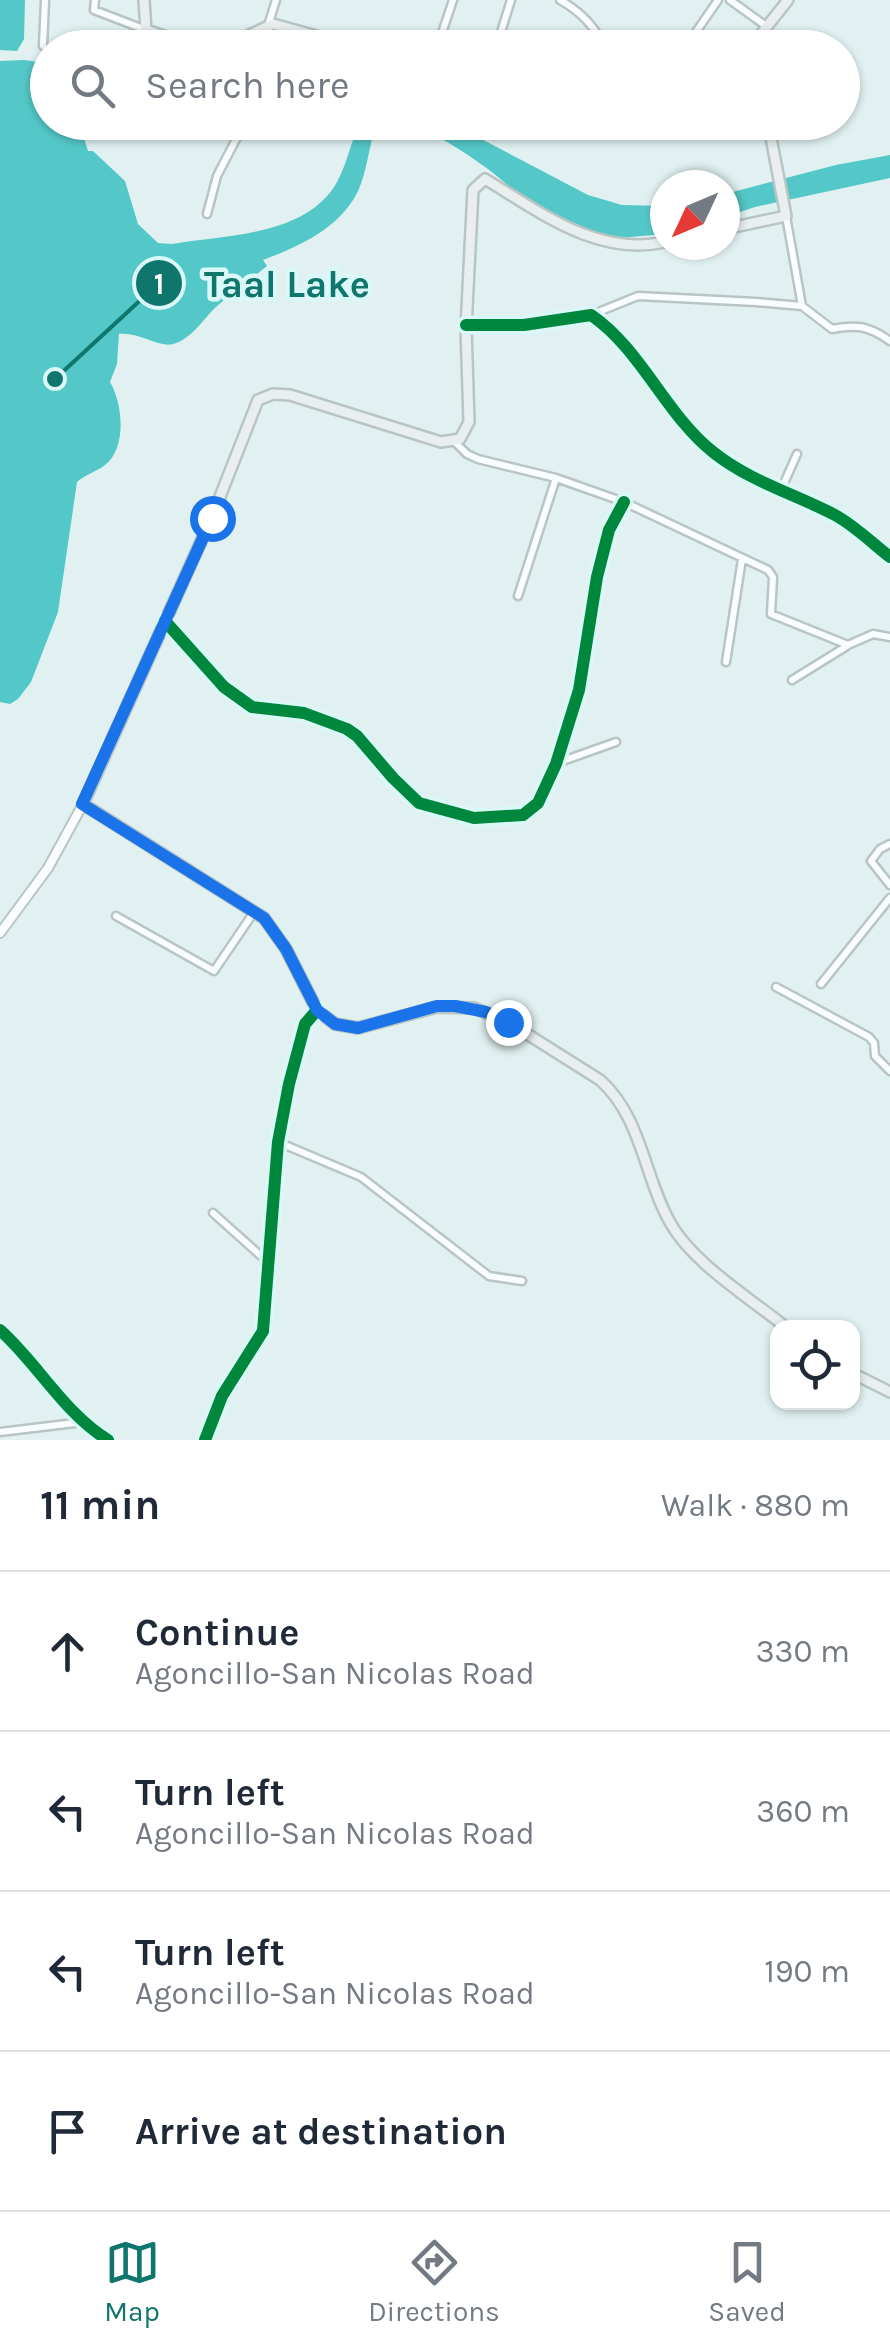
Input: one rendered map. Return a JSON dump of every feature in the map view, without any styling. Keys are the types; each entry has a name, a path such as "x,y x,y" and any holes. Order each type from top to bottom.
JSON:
{"main road":[{"path":"144,0 146,30"},
{"path":"763,30 788,0"},
{"path":"256,30 268,24 291,30"},
{"path":"740,226 786,216 772,140"},
{"path":"650,245 577,234 485,179 473,190 466,325 469,422 464,434 455,442 432,440 290,395 273,394 258,400 212,518 82,804 254,912 280,938 317,1010 335,1024 349,1028 437,1006 474,1008 508,1022 600,1080 631,1121 663,1208 676,1232 716,1271 777,1320"},
{"path":"860,1377 890,1392"}],"street":[{"path":"44,30 46,0"},
{"path":"95,0 94,10 146,30"},
{"path":"266,30 276,0"},
{"path":"443,30 452,0"},
{"path":"502,30 511,0"},
{"path":"560,0 596,30"},
{"path":"697,30 718,0"},
{"path":"730,0 766,26"},
{"path":"208,214 217,176 236,140"},
{"path":"786,216 802,306"},
{"path":"466,325 524,325 591,316 638,296 802,306 832,329 854,324 871,327 890,341"},
{"path":"591,316 644,370 676,414 712,452 755,480 840,518 890,557"},
{"path":"455,442 478,459 556,478 624,502 768,570 772,577 772,614 848,645"},
{"path":"780,490 797,454"},
{"path":"518,596 556,478"},
{"path":"165,622 224,687 252,707 304,713 347,729 419,802 474,818 523,815 538,803 556,764 578,690 596,577 609,530 624,502"},
{"path":"726,662 742,559"},
{"path":"792,680 848,645 874,634 890,637"},
{"path":"556,764 616,742"},
{"path":"0,933 56,856 82,804"},
{"path":"890,844 871,861 890,885"},
{"path":"821,984 890,898"},
{"path":"116,916 214,971 254,912"},
{"path":"776,986 869,1037 874,1042 875,1056 890,1071"},
{"path":"205,1440 222,1396 263,1331 278,1142 306,1024 317,1010"},
{"path":"278,1142 362,1177 489,1276 522,1281"},
{"path":"213,1213 270,1264"},
{"path":"0,1330 83,1422 108,1440"},
{"path":"0,1432 83,1422"}],"water":[{"path":"0,0 25,0 24,39 17,51 0,50"},
{"path":"0,61 30,61 30,140 85,140 88,151 93,151 125,181 138,224 158,243 240,235 286,223 324,200 344,168 354,140 372,140 359,189 342,215 305,242 263,260 267,266 216,307 192,333 167,345 119,334 117,364 110,382 120,413 117,448 105,465 77,482 58,612 31,682 10,704 0,702"},
{"path":"444,140 483,140 588,195 622,205 650,206 650,235 598,240 517,196 484,166"},
{"path":"890,155 890,178 740,212 740,190"}],"cycle path":[{"path":"466,325 524,325 591,315 625,346 681,420 713,452 757,479 835,515 890,557"},
{"path":"165,621 224,687 252,707 304,713 347,729 419,803 474,818 523,815 538,803 556,764 579,690 597,577 609,530 624,502"},
{"path":"205,1440 222,1396 263,1331 278,1142 305,1024 317,1010"},
{"path":"0,1330 78,1416 108,1440"}],"place":[{"name":"Taal Lake","path":"55,379"}],"route":[{"path":"212,518 82,804 264,918 280,938 317,1010 335,1024 358,1028 437,1006 474,1008 508,1022"}]}
